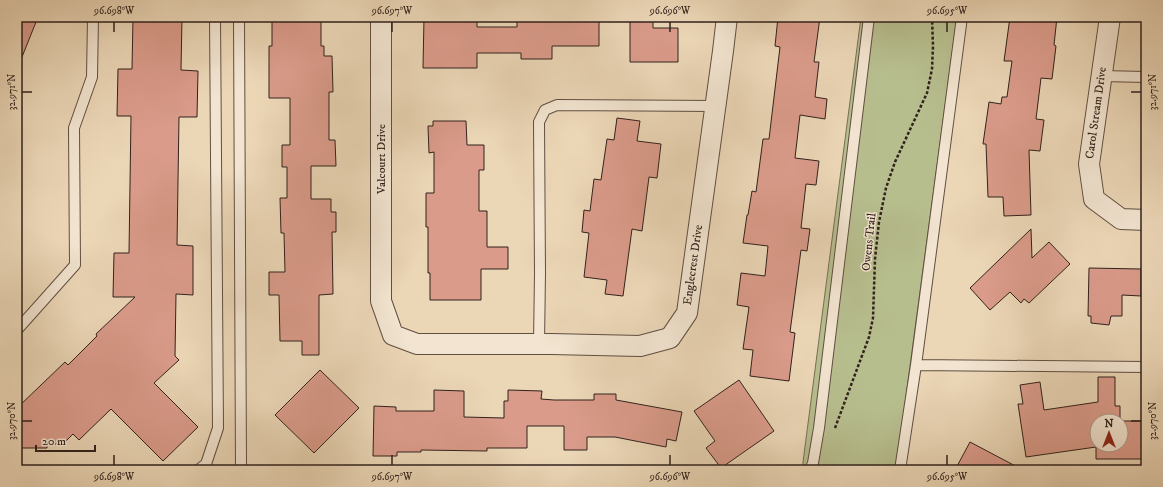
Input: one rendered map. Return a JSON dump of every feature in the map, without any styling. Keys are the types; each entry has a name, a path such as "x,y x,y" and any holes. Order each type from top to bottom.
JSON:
{"street":[{"name":"Valcourt Drive","path":"381,17 381,301"},
{"name":"Englecrest Drive","path":"381,301 393,335 417,344 640,346 670,338 687,313 727,17"},
{"name":"Carol Stream Drive","path":"1110,17 1089,164 1094,199 1121,219 1146,220"}],"lane":[{"path":"17,330 75,266 74,128 92,77 93,17"},
{"path":"198,470 206,464 218,428 214,17"},
{"path":"239,17 241,470"},
{"path":"810,470 813,463 819,428 869,17"},
{"path":"900,470 916,365 962,17"},
{"path":"1101,76 1146,77"},
{"path":"539,344 539,122 545,110 557,105 716,106"},
{"path":"916,365 1146,367"}],"path":[{"name":"Owens Trail","path":"834,433 869,337 873,318 875,259 879,222 886,188 895,162 927,93 932,69 932,17"}],"green space":[{"path":"861,17 957,17 896,470 803,470 803,462"}],"building":[{"path":"17,17 38,17 18,67 17,67"},
{"path":"133,17 182,17 181,70 198,71 197,117 179,117 177,245 193,246 193,295 176,294 175,356 179,360 154,383 198,427 163,461 111,409 79,440 73,434 63,444 47,444 47,448 17,448 17,408 65,362 68,365 97,336 96,334 135,297 113,297 114,253 129,253 131,116 117,116 118,69 132,69"},
{"path":"272,17 321,17 321,46 324,46 324,56 332,56 333,92 329,92 329,140 335,140 336,166 311,166 311,199 331,199 331,212 336,212 336,232 332,232 333,294 319,295 319,355 302,355 302,341 280,341 279,295 269,295 269,272 285,272 284,233 281,233 280,198 287,198 287,167 282,167 282,145 290,145 290,98 269,98 269,46 272,46"},
{"path":"424,17 477,17 477,27 517,27 517,17 599,17 599,46 552,46 552,59 521,59 521,53 477,53 477,68 423,68"},
{"path":"630,17 653,17 653,28 678,28 678,62 630,62"},
{"path":"778,17 820,17 814,62 819,62 815,97 827,99 825,119 800,115 795,158 819,161 816,185 806,184 801,228 810,229 807,251 801,250 790,332 795,333 789,381 750,376 753,350 743,349 749,307 737,305 741,273 765,276 768,246 743,243 752,191 756,192 763,139 769,139 780,47 775,46"},
{"path":"1010,17 1057,17 1054,45 1056,46 1052,79 1041,78 1036,119 1044,120 1040,151 1029,150 1031,215 1004,216 1003,197 988,197 986,144 983,144 989,102 1001,104 1002,97 1007,97 1012,61 1004,61"},
{"path":"617,118 640,121 637,141 661,144 657,178 649,177 642,231 632,229 623,296 605,294 607,280 584,277 589,233 582,232 584,210 590,211 594,179 601,180 607,139 614,140"},
{"path":"433,121 466,121 467,145 484,145 484,170 479,170 479,211 487,211 487,247 508,247 508,269 481,269 481,300 430,300 430,273 428,273 428,227 426,227 426,193 434,193 434,152 429,153 428,126 433,126"},
{"path":"1031,229 1032,258 1049,242 1070,264 1029,303 1024,299 1021,303 1010,292 990,310 970,288"},
{"path":"1089,268 1141,269 1141,296 1122,295 1122,316 1111,316 1109,325 1091,323 1091,316 1088,316"},
{"path":"320,370 359,408 314,453 275,415"},
{"path":"1098,377 1115,377 1115,406 1120,406 1120,413 1089,413 1089,448 1026,457 1018,404 1023,404 1020,385 1040,382 1044,410 1098,402"},
{"path":"739,380 774,431 721,468 706,448 715,441 694,411"},
{"path":"434,390 464,391 464,417 504,418 504,401 508,401 508,390 542,391 541,399 554,400 594,400 594,394 616,394 616,400 682,412 676,441 667,439 666,447 615,437 587,437 587,450 564,450 564,426 527,426 527,448 487,448 487,451 421,450 421,452 397,452 397,456 373,456 374,406 396,407 396,411 434,411"},
{"path":"1129,421 1146,421 1146,459 1096,459 1096,453 1129,453"},
{"path":"970,442 1023,470 955,470"}]}
